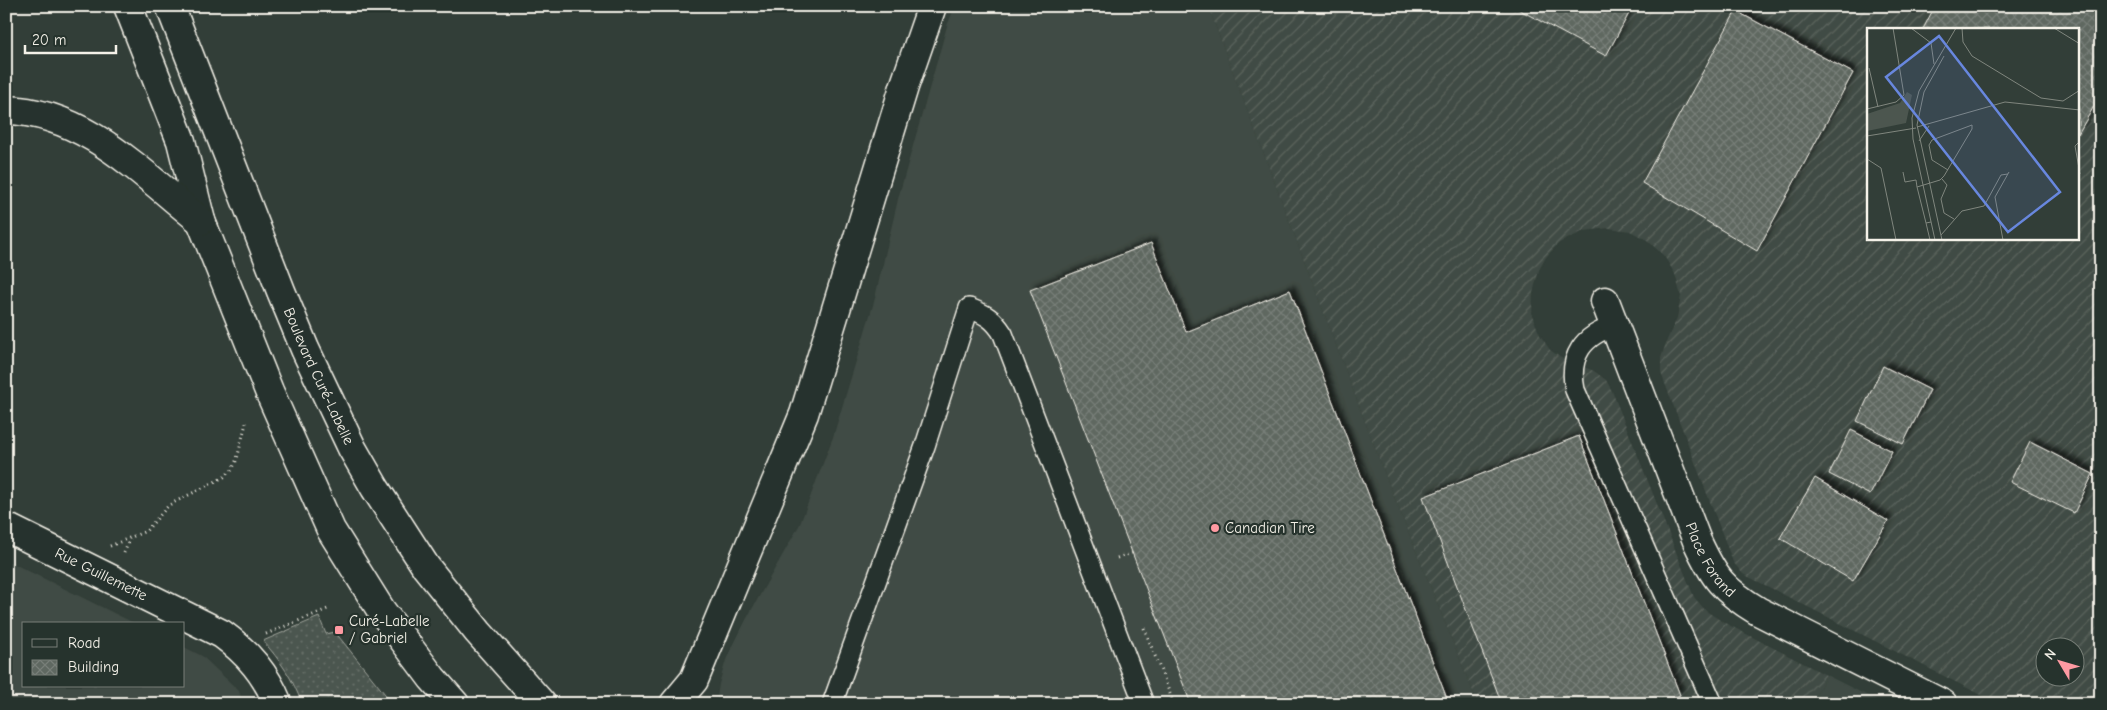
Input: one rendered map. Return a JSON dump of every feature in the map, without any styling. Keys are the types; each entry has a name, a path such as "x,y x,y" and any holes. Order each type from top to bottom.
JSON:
{"main road":[{"path":"128,6 181,141 201,221 269,391 331,530 381,610 432,678 455,704"},
{"name":"Boulevard Curé-Labelle","path":"170,6 281,291 305,349 352,448 375,488 426,567 478,632 542,704"},
{"path":"674,704 696,692 804,414 904,87 932,6"},
{"path":"6,110 39,115 62,122 89,134 109,146 201,221"},
{"name":"Place Forand","path":"1610,314 1697,541 1710,569 1723,587 1758,611 1943,704"},
{"name":"Rue Guillemette","path":"6,527 222,634 256,664 278,704"}],"lane":[{"path":"832,704 925,446 969,308 985,314 996,322 1003,334 1144,704"},
{"path":"1610,314 1599,331 1590,337 1581,348 1572,376 1575,390 1713,704"}],"path":[{"path":"73,560 130,539 146,530 169,505 224,477 232,470 237,459 247,419"},
{"path":"122,555 130,539"},
{"path":"1117,558 1132,553"},
{"path":"259,637 330,608"}],"shaded area":[{"path":"955,6 1208,6 1383,469 1478,704 716,704 719,684 726,660 747,618 800,524 833,437 874,302 899,195 947,26"},
{"path":"1208,6 2101,6 2101,704 1999,704 1743,574 1733,562 1661,373 1661,358 1677,318 1681,296 1675,274 1664,256 1647,240 1630,231 1609,228 1584,231 1559,243 1546,257 1539,270 1533,293 1532,315 1540,335 1550,350 1561,358 1594,371 1606,380 1694,597 1706,611 1725,623 1826,675 1812,704 1478,704 1383,469"},
{"path":"6,560 132,622 22,622 22,688 185,688 185,648 202,656 239,691 243,704 6,704"},
{"path":"319,617 326,634 335,632 393,704 302,704 286,670 263,641"},
{"path":"1826,675 1884,704 1812,704"}],"building":[{"path":"1512,6 1633,6 1606,56"},
{"path":"1935,6 2101,6 2101,94 2080,131 2080,28 1924,28"},
{"path":"1736,11 1853,73 1757,251 1642,183"},
{"path":"1151,243 1186,332 1290,290 1449,704 1191,704 1030,290"},
{"path":"1883,366 1930,390 1903,444 1857,421"},
{"path":"1851,430 1892,451 1870,495 1829,474"},
{"path":"1579,436 1680,695 1659,704 1502,704 1423,497"},
{"path":"2030,442 2093,474 2074,513 2010,482"},
{"path":"1815,478 1888,521 1853,581 1780,538"}],"place":[{"name":"Canadian Tire","path":"1215,528"},
{"name":"Curé-Labelle / Gabriel","path":"339,630"}]}
